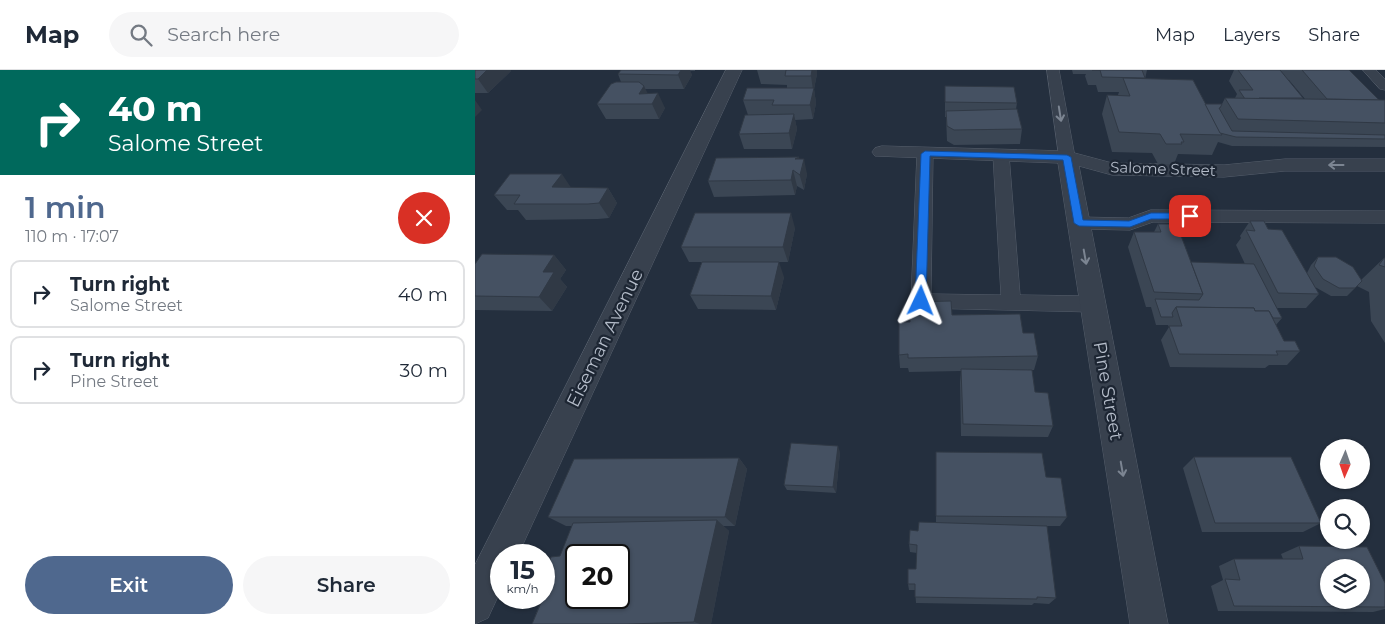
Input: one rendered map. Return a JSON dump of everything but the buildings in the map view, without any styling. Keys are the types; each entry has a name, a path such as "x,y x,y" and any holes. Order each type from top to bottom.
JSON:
{"street":[{"name":"Eiseman Avenue","path":"475,605 734,70"},
{"name":"Salome Street","path":"882,152 1067,157 1112,169 1224,171 1285,165 1385,165"},
{"name":"Pine Street","path":"1067,157 1149,624"}],"lane":[{"path":"1053,70 1067,157"},
{"path":"1369,70 1385,86"},
{"path":"925,154 921,301 1093,304"},
{"path":"1001,155 1011,302"},
{"path":"1079,223 1130,224 1151,216 1385,217"}],"route":[{"path":"921,301 925,154 1067,157 1079,223 1130,224 1151,216 1190,216"}]}
